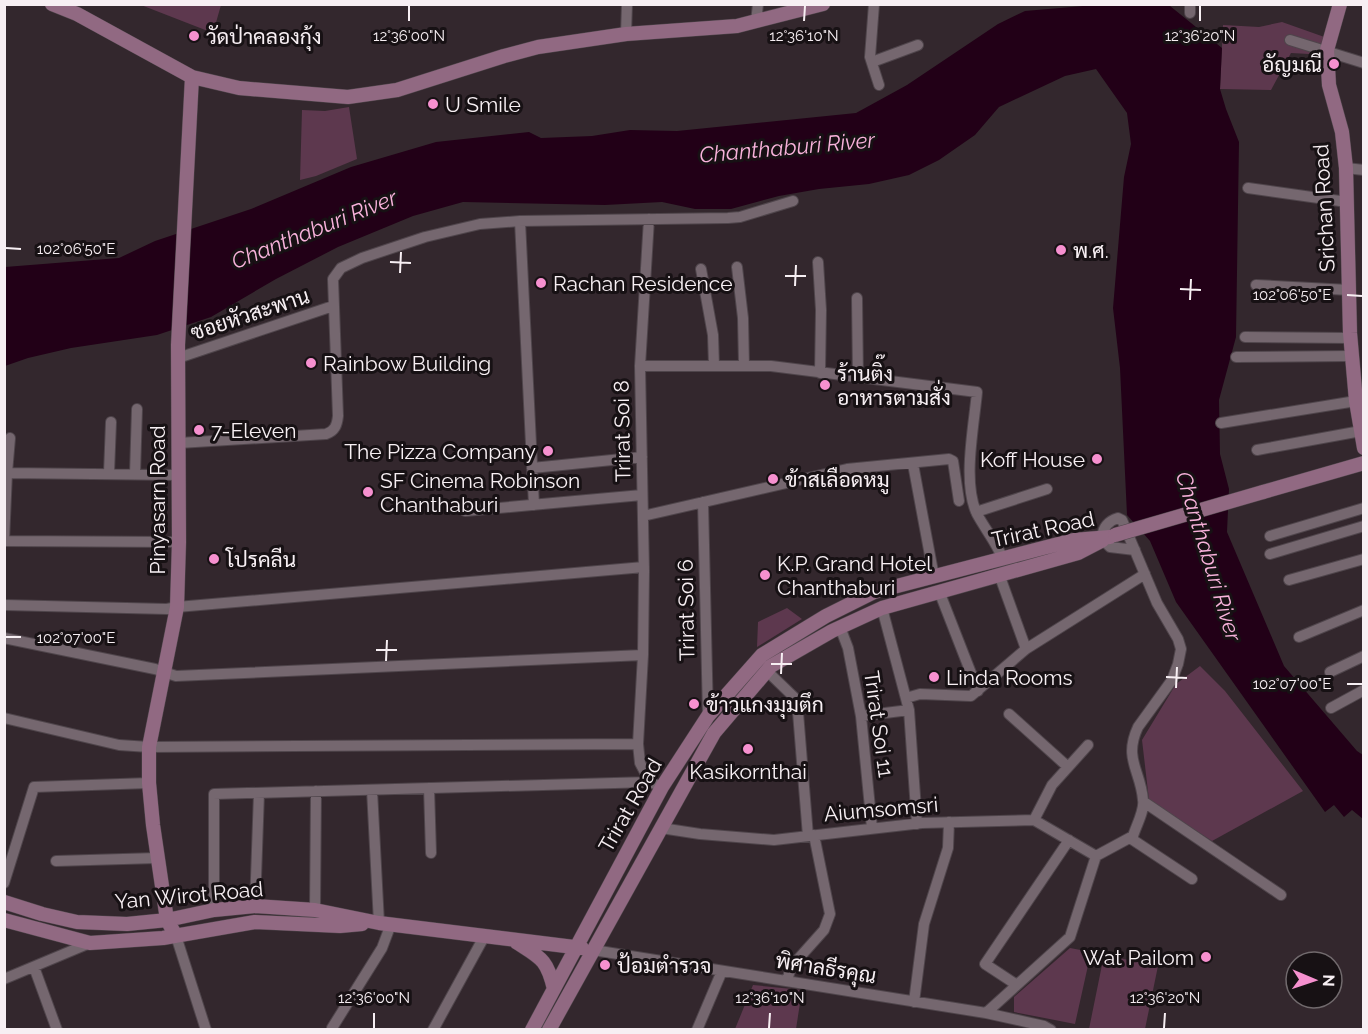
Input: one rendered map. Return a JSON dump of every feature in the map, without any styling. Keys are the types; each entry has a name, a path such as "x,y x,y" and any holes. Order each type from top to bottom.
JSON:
{"main road":[{"path":"52,4 77,14 192,77 239,88 348,97 397,90 504,56 538,48 626,34 736,26 823,4"},
{"name":"Srichan Road","path":"1340,4 1327,50 1329,85 1342,132 1346,168 1351,356 1364,448"},
{"name":"Pinyasarn Road","path":"167,920 148,783 149,747 177,607 178,352 192,77"},
{"name":"Trirat Road","path":"532,1029 576,947 656,784 708,716 762,655 826,616 874,592 1074,540 1107,537 1364,463"},
{"name":"Trirat Road","path":"549,1029 714,733 771,666 840,627 882,608 1077,553 1107,537"},
{"name":"Yan Wirot Road","path":"4,902 77,922 127,924 255,906 315,910 385,923 593,950"},
{"name":"Yan Wirot Road","path":"4,920 90,944 176,936 255,922 340,926 385,923"},
{"path":"167,920 176,936"},
{"path":"514,940 543,960 549,969 554,989"}],"street":[{"path":"626,34 627,4"},
{"path":"756,22 758,4"},
{"path":"874,4 870,57 879,85"},
{"path":"1290,40 1364,63"},
{"path":"872,62 918,45"},
{"path":"1346,168 1364,170"},
{"path":"1248,188 1347,202"},
{"path":"179,443 326,434 333,430 338,416 333,279 336,273 348,264 446,231 480,224 520,221 740,217 793,201"},
{"path":"640,366 649,219"},
{"path":"520,221 534,505"},
{"path":"818,262 821,310 820,373"},
{"path":"737,267 743,318 744,366"},
{"path":"701,269 712,335 714,366"},
{"path":"1256,285 1349,290"},
{"path":"858,298 858,378"},
{"name":"ซอยหัวสะพาน","path":"178,352 333,306"},
{"path":"1245,337 1350,338"},
{"path":"1236,357 1351,356"},
{"name":"Trirat Soi 8","path":"656,784 640,763 638,744 643,655 644,567 640,366 771,366 977,392 970,450 972,496 976,512"},
{"path":"1221,423 1356,401"},
{"path":"135,474 137,409"},
{"path":"109,474 111,422"},
{"path":"1257,450 1361,431"},
{"path":"10,438 5,541 179,542"},
{"path":"532,468 642,457"},
{"path":"643,516 847,469 951,459 959,501"},
{"path":"913,464 934,577"},
{"path":"8,473 178,475"},
{"path":"1003,559 976,512 1047,489"},
{"path":"465,511 642,495"},
{"name":"Trirat Soi 6","path":"703,502 708,716"},
{"path":"1270,536 1364,508"},
{"path":"986,1013 1071,937 1096,856 1133,836 1144,802 1133,760 1134,735 1172,680 1181,649 1178,639 1160,608 1135,550 1120,519 1107,524 1110,547 1135,550"},
{"path":"1270,554 1364,526"},
{"path":"1289,580 1364,559"},
{"path":"4,605 167,609 644,567"},
{"path":"999,574 1026,649"},
{"path":"906,698 920,694 971,696 1026,649 1145,574"},
{"path":"939,591 978,691"},
{"path":"882,608 909,710 917,824"},
{"path":"1299,637 1364,609"},
{"name":"Trirat Soi 11","path":"840,627 848,648 861,716 872,828"},
{"path":"4,638 164,671 176,676 643,655"},
{"path":"1330,672 1364,656"},
{"path":"767,671 797,700 811,836 830,914 824,930 791,967 787,981"},
{"path":"1331,708 1364,690"},
{"path":"861,716 909,710"},
{"path":"1009,714 1068,767"},
{"path":"4,718 119,745 149,747 638,744"},
{"path":"1088,746 1052,785 1034,820 1096,856"},
{"path":"4,884 34,787 148,783"},
{"path":"214,910 214,794 656,784"},
{"path":"429,789 431,853"},
{"path":"332,1028 382,948 385,923 372,790"},
{"path":"315,910 316,791"},
{"path":"255,906 258,793"},
{"path":"1144,802 1281,895"},
{"name":"Aiumsomsri","path":"662,828 700,834 774,840 917,824 1034,820"},
{"path":"914,1002 924,924 948,848 949,822"},
{"path":"1130,838 1192,879"},
{"path":"1017,985 985,963 1069,840"},
{"path":"56,861 158,858"},
{"path":"176,936 206,1029"},
{"path":"433,1029 484,937"},
{"path":"4,979 90,944"},
{"name":"พิศาลธีรคุณ","path":"593,950 986,1013 1051,1029"},
{"path":"34,967 57,1029"},
{"path":"697,1029 722,971"}],"shaded area":[{"path":"141,5 221,5 213,33"},
{"path":"1282,22 1330,39 1327,55 1291,53 1271,90 1220,89 1223,25 1259,27"},
{"path":"349,107 357,159 300,180 302,110 325,111"},
{"path":"787,608 802,619 757,647 758,622"},
{"path":"1200,666 1225,691 1303,791 1212,841 1149,800 1142,740 1176,684"},
{"path":"1070,948 1091,952 1075,1024 1014,1012 1014,997"},
{"path":"1104,955 1158,966 1145,1029 1089,1029"},
{"path":"753,985 802,990 796,1029 735,1029"}],"water":[{"name":"Chanthaburi River","path":"1106,4 1170,6 1222,48 1220,89 1239,142 1236,337 1219,400 1220,454 1229,489 1227,532 1284,666 1357,751 1363,755 1363,819 1352,810 1344,817 1334,805 1325,812 1176,602 1150,541 1127,515 1120,368 1113,308 1124,177 1131,144 1127,113 1096,69 1065,76 999,107 975,135 939,160 909,175 869,184 779,196 731,209 695,209 662,202 605,205 463,202 413,216 338,247 276,279 211,317 157,335 71,348 5,366 5,267 119,258 155,241 251,209 351,167 436,142 529,132 541,138 592,136 630,130 677,131 856,113 907,85 998,24 1025,11"}],"place":[{"name":"วัดป่าคลองกุ้ง","path":"194,36"},
{"name":"อัญมณี","path":"1334,64"},
{"name":"U Smile","path":"433,104"},
{"name":"พ.ศ.","path":"1061,250"},
{"name":"Rachan Residence","path":"541,283"},
{"name":"Rainbow Building","path":"311,363"},
{"name":"ร้านติ๊ง อาหารตามสั่ง","path":"825,385"},
{"name":"7-Eleven","path":"199,430"},
{"name":"The Pizza Company","path":"548,451"},
{"name":"Koff House","path":"1097,459"},
{"name":"ข้าสเลือดหมู","path":"773,479"},
{"name":"SF Cinema Robinson Chanthaburi","path":"368,492"},
{"name":"โปรคลีน","path":"214,559"},
{"name":"K.P. Grand Hotel Chanthaburi","path":"765,575"},
{"name":"Linda Rooms","path":"934,677"},
{"name":"ข้าวแกงมุมตึก","path":"694,704"},
{"name":"Kasikornthai","path":"748,749"},
{"name":"Wat Pailom","path":"1206,957"},
{"name":"ป้อมตำรวจ","path":"605,965"}]}
